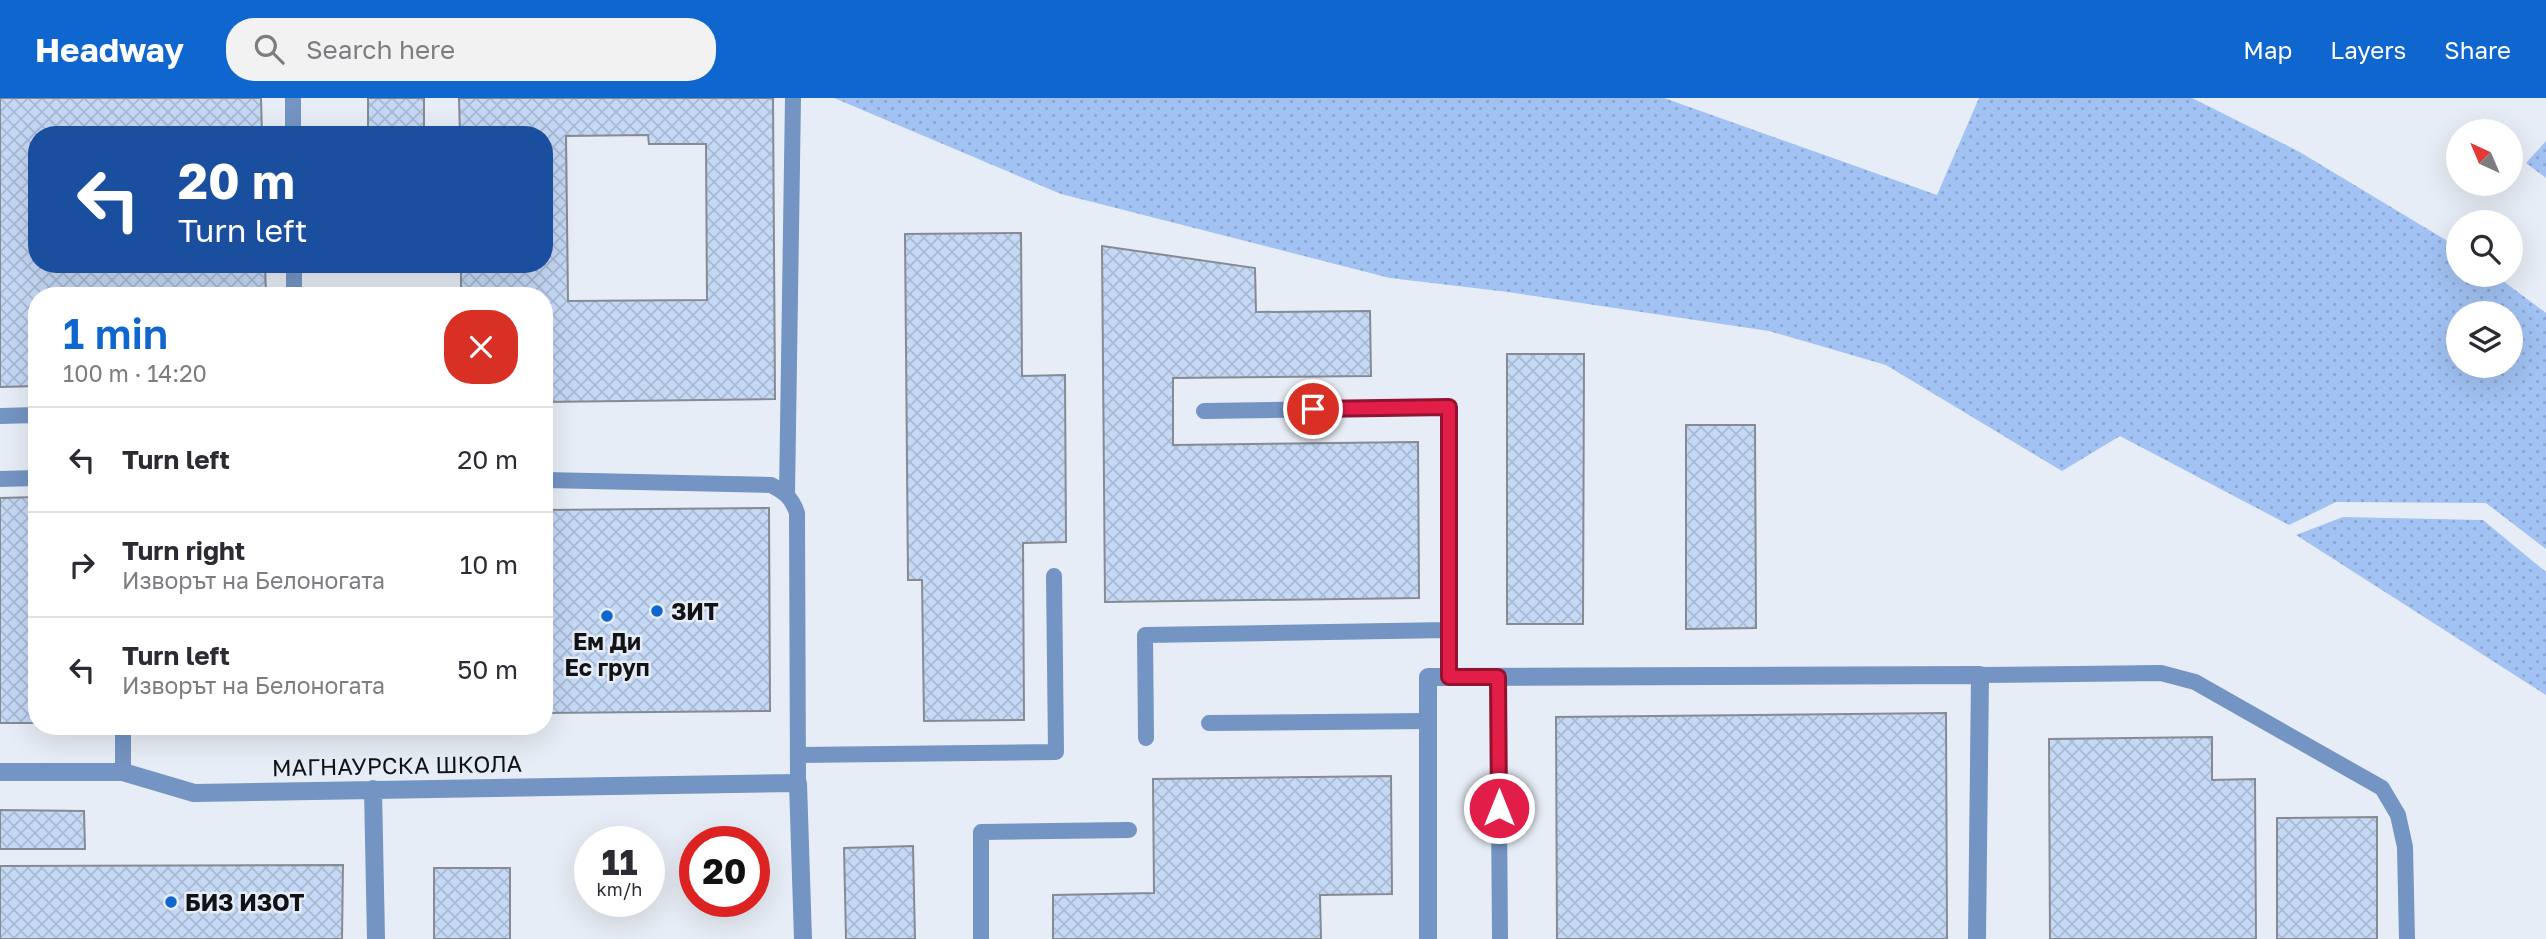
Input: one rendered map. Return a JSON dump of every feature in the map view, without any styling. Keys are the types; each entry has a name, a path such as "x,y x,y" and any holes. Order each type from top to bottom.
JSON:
{"street":[{"path":"1429,939 1428,677 1980,675 1977,939"},
{"name":"МАГНАУРСКА ШКОЛА","path":"0,772 123,772 194,793 798,783"},
{"path":"798,783 803,939"},
{"path":"373,789 376,939"}],"lane":[{"path":"293,98 293,126"},
{"path":"787,494 793,98"},
{"path":"1204,411 1449,407 1449,677"},
{"path":"0,416 28,415"},
{"path":"0,479 28,478"},
{"path":"553,480 771,485 787,494 793,501 797,513 798,783"},
{"path":"798,755 1056,752 1054,576"},
{"path":"1146,738 1145,635 1450,630"},
{"path":"1980,675 2161,673 2194,682 2382,788 2398,815 2405,847 2407,939"},
{"path":"1498,677 1500,939"},
{"path":"1209,723 1428,721"},
{"path":"123,735 123,772"},
{"path":"981,939 981,832 1129,830"}],"shaded area":[{"path":"834,98 1664,98 1937,195 1979,98 2192,98 2298,151 2446,240 2446,287 2511,287 2546,313 2546,549 2486,503 2336,502 2289,525 2120,436 2062,471 1886,365 1769,331 1508,292 1390,278 1061,194"},
{"path":"2546,141 2546,178 2526,163"},
{"path":"2343,517 2483,520 2546,572 2546,695 2296,535"}],"building":[{"path":"0,98 261,98 262,126 28,126 28,273 265,273 266,287 28,287 28,386 0,387"},
{"path":"368,98 424,98 424,126 368,126"},
{"path":"459,98 773,98 775,399 553,402 553,287 461,287 461,273 553,273 553,126 460,126","holes":["648,135 649,144 706,144 707,300 568,301 566,136"]},
{"path":"1021,233 1022,376 1065,375 1066,542 1023,543 1024,720 924,721 922,580 908,580 905,234"},
{"path":"1102,246 1255,268 1256,312 1370,311 1371,376 1173,378 1173,445 1418,442 1419,598 1105,602"},
{"path":"1507,354 1584,354 1583,624 1507,624"},
{"path":"1686,425 1755,425 1756,628 1686,629"},
{"path":"28,497 28,723 0,723 0,498"},
{"name":"ЗИТ","path":"769,508 770,711 553,713 553,510"},
{"path":"1946,713 1947,939 1557,939 1556,717"},
{"path":"2212,737 2212,780 2255,779 2256,939 2050,939 2049,739"},
{"path":"1391,776 1392,894 1320,895 1321,939 1053,939 1053,895 1154,893 1153,779"},
{"path":"0,810 84,811 85,849 0,849"},
{"path":"2377,817 2377,939 2277,939 2277,818"},
{"path":"913,846 915,939 846,939 844,848"},
{"name":"БИЗ ИЗОТ","path":"343,865 342,939 0,939 0,866"},
{"path":"434,868 510,868 510,939 434,939"}],"place":[{"name":"ЗИТ","path":"657,611"},
{"name":"Ем Ди Ес груп","path":"607,616"},
{"name":"БИЗ ИЗОТ","path":"171,902"}],"route":[{"path":"1313,409 1449,407 1449,677 1498,677 1499,808"}]}
